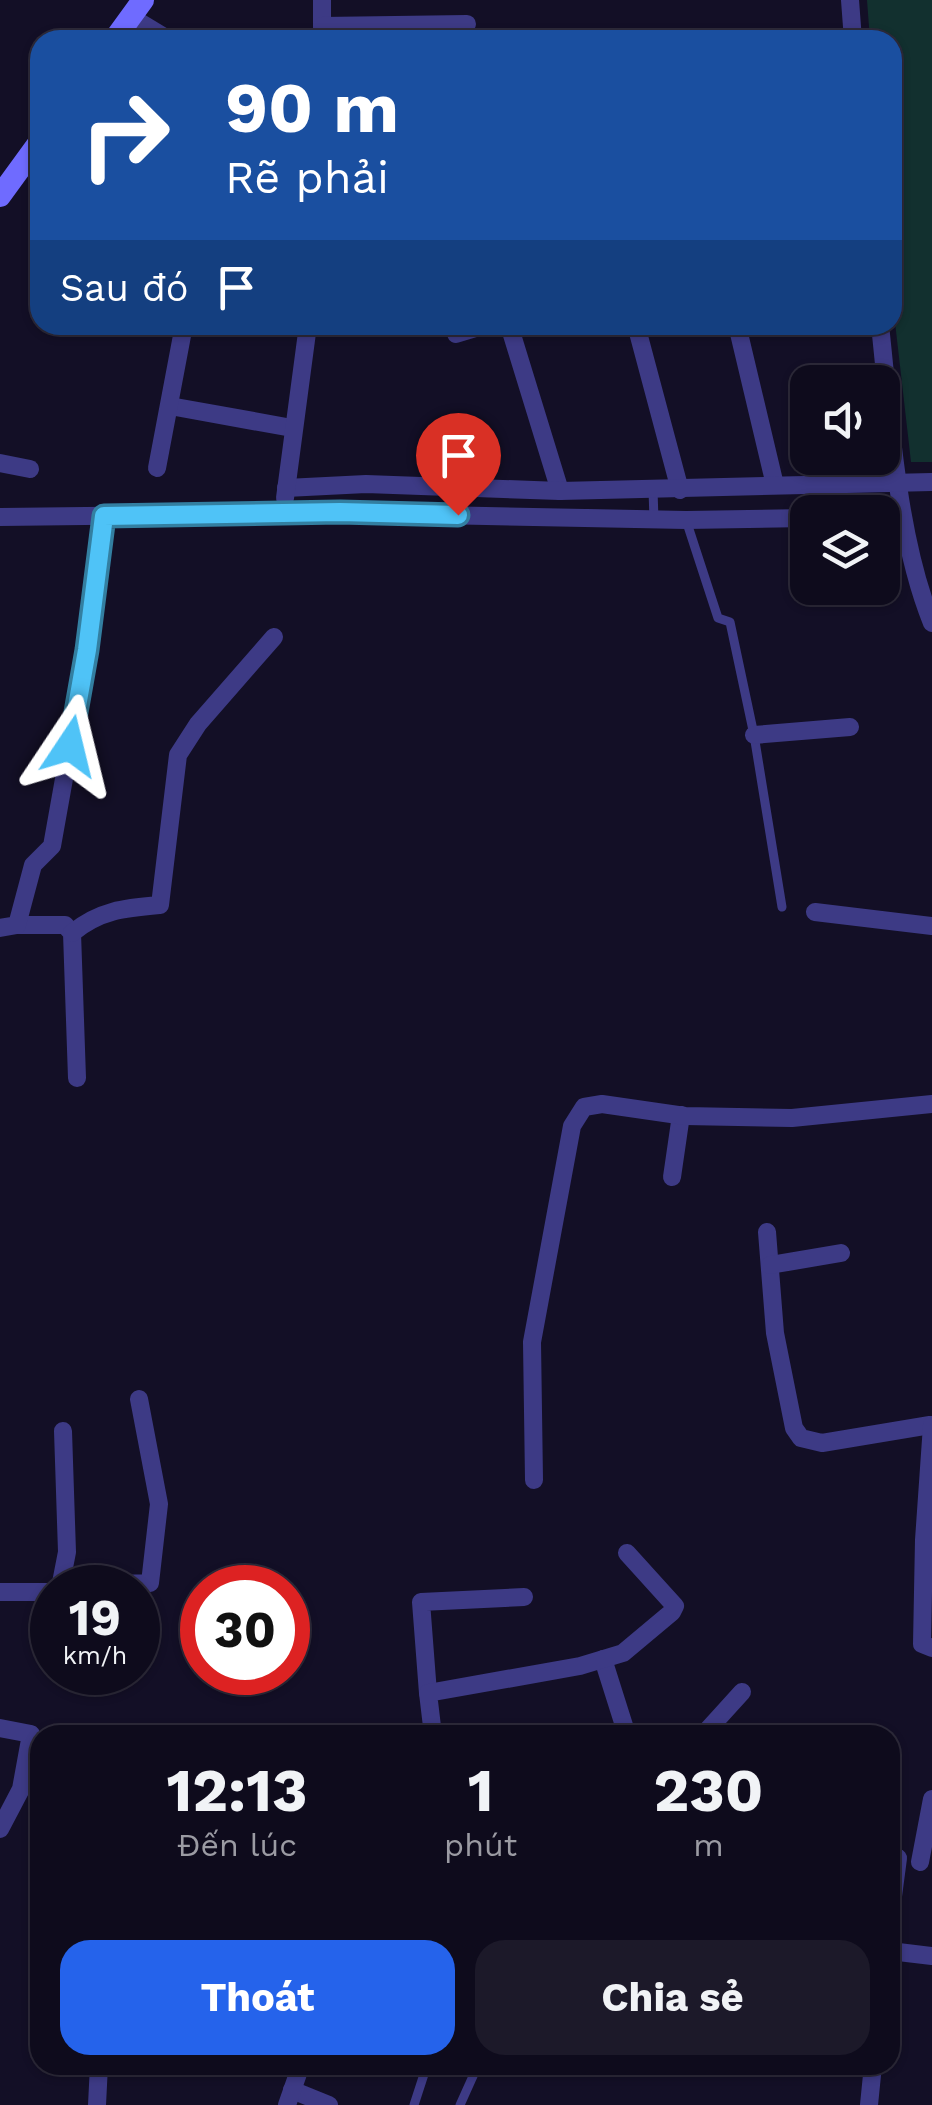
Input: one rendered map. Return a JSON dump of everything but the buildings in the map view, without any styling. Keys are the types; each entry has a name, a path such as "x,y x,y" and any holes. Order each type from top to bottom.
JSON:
{"main road":[{"path":"121,30 137,9"},
{"path":"0,196 30,155"}],"street":[{"path":"322,0 322,30"},
{"path":"850,0 852,30"},
{"path":"137,9 159,30"},
{"path":"370,30 467,24"},
{"path":"158,468 182,335"},
{"path":"283,513 306,335"},
{"path":"513,335 560,491"},
{"path":"639,335 680,490"},
{"path":"739,335 775,485"},
{"path":"881,335 902,509 932,623"},
{"path":"170,406 292,428"},
{"path":"0,464 30,469"},
{"path":"286,488 366,484 500,491 680,490 932,482"},
{"path":"0,517 283,513 654,520 790,518"},
{"path":"77,1078 72,933 64,925 8,926 34,865 52,846 87,650 104,516"},
{"path":"72,933 113,909 160,905 178,755 198,724 274,637"},
{"path":"754,735 850,727"},
{"path":"815,912 932,926"},
{"path":"534,1480 532,1342 572,1126 584,1107 602,1104 682,1116 792,1118 932,1104"},
{"path":"672,1177 682,1116"},
{"path":"767,1232 775,1332 794,1428 801,1438 822,1443 931,1425 922,1644 932,1648"},
{"path":"770,1265 840,1254"},
{"path":"138,1399 159,1504 152,1565"},
{"path":"63,1432 67,1552 64,1565"},
{"path":"428,1693 623,1653 672,1612 674,1606 627,1552"},
{"path":"0,1592 30,1590"},
{"path":"431,1725 421,1602 524,1597"},
{"path":"603,1660 624,1725"},
{"path":"712,1725 742,1692"},
{"path":"0,1728 30,1734"},
{"path":"3,1818 21,1789 30,1740"},
{"path":"900,1858 926,1863 932,1799"},
{"path":"900,1952 932,1956"},
{"path":"97,2105 98,2075"},
{"path":"869,2105 872,2075"},
{"path":"290,2098 330,2105"}],"lane":[{"path":"653,490 654,520"},
{"path":"686,520 718,618 730,622 754,735 782,907"},
{"path":"414,2105 424,2075"},
{"path":"460,2105 474,2075"},
{"path":"860,2105 869,2105"}],"green space":[{"path":"867,0 932,0 932,462 911,462 896,335 902,335 902,30 869,30"}],"route":[{"path":"70,746 104,516 340,512 458,515"}]}
